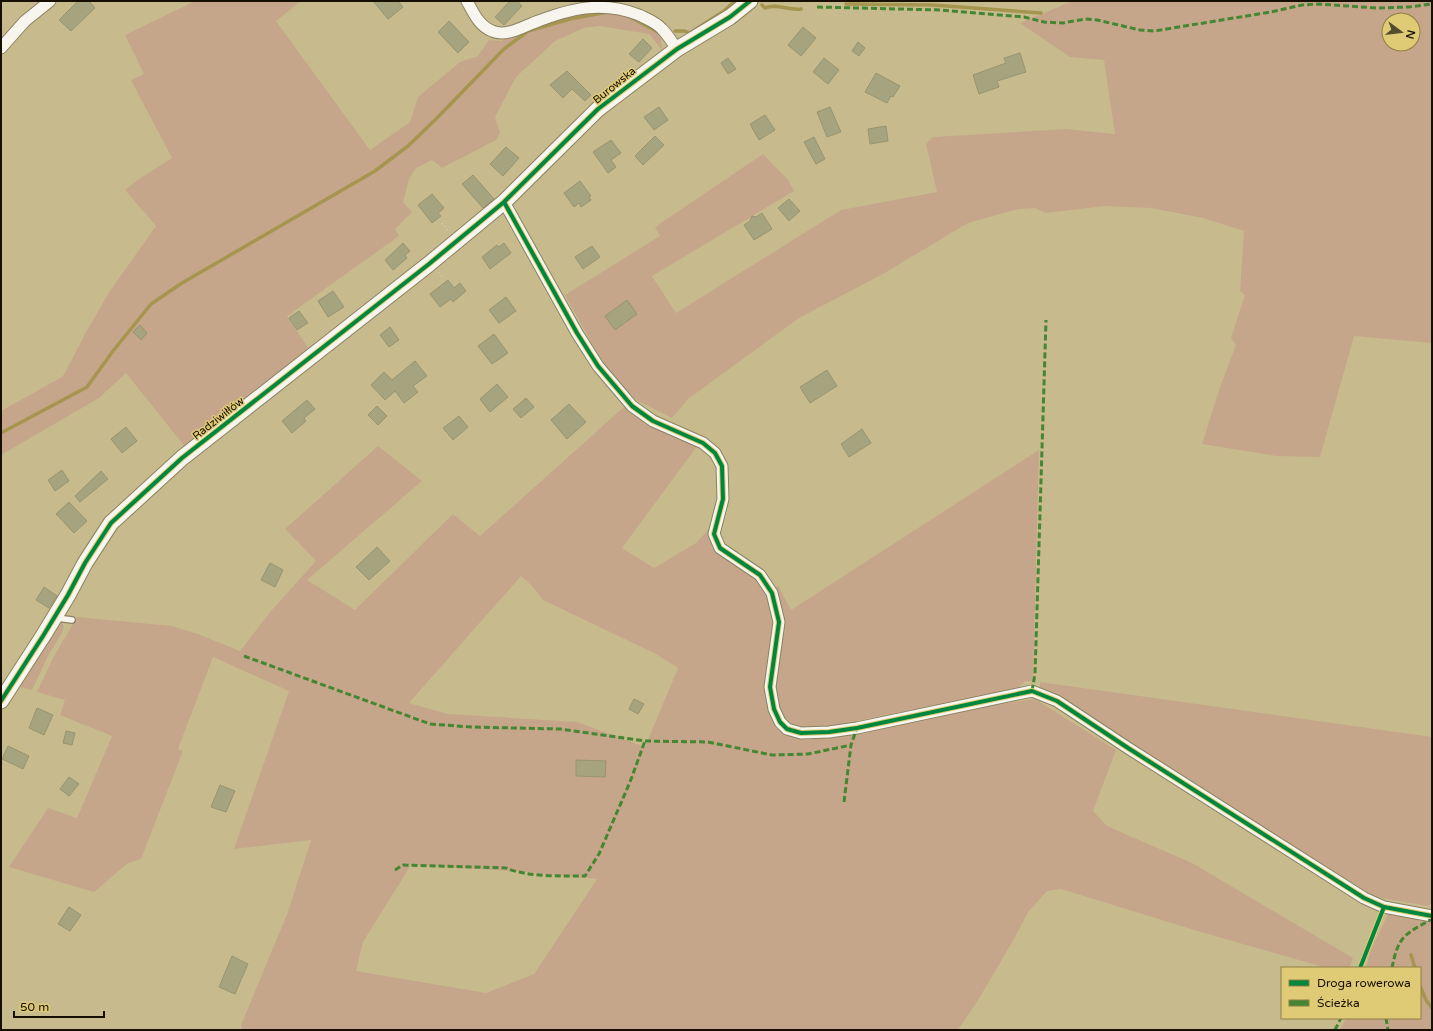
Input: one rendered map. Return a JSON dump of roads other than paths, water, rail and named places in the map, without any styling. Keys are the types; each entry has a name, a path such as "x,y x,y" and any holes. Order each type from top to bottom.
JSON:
{"street":[{"path":"1,48 25,21 50,1"},
{"path":"467,1 478,20 485,27 493,32 505,33 570,10 591,6 615,7 653,21 662,28 677,49"},
{"name":"Burowska","path":"504,202 598,109 677,49 730,17 750,1"},
{"path":"504,202 577,333 598,366 632,406 653,421 703,443 715,453 722,466 723,499 714,534 720,548 760,575 772,593 779,622 770,687 774,709 780,722 787,729 801,733 829,732 857,728 1032,691 1057,701 1128,748 1364,898 1384,907 1432,916"},
{"name":"Radziwiłłów","path":"1,701 111,523 182,458 423,269 504,202"}],"lane":[{"path":"54,617 72,620"}],"waterway":[{"path":"675,31 685,31 690,33 724,11 735,1"},
{"path":"846,4 933,5 1041,13"},
{"path":"762,5 765,8 774,6 801,9"},
{"path":"1,433 87,387 113,351 151,304 182,283 375,171 408,146 504,49 528,31 570,19 608,12"},
{"path":"630,17 660,33"},
{"path":"1411,955 1415,967"},
{"path":"1421,988 1426,1000 1432,1008"}]}
